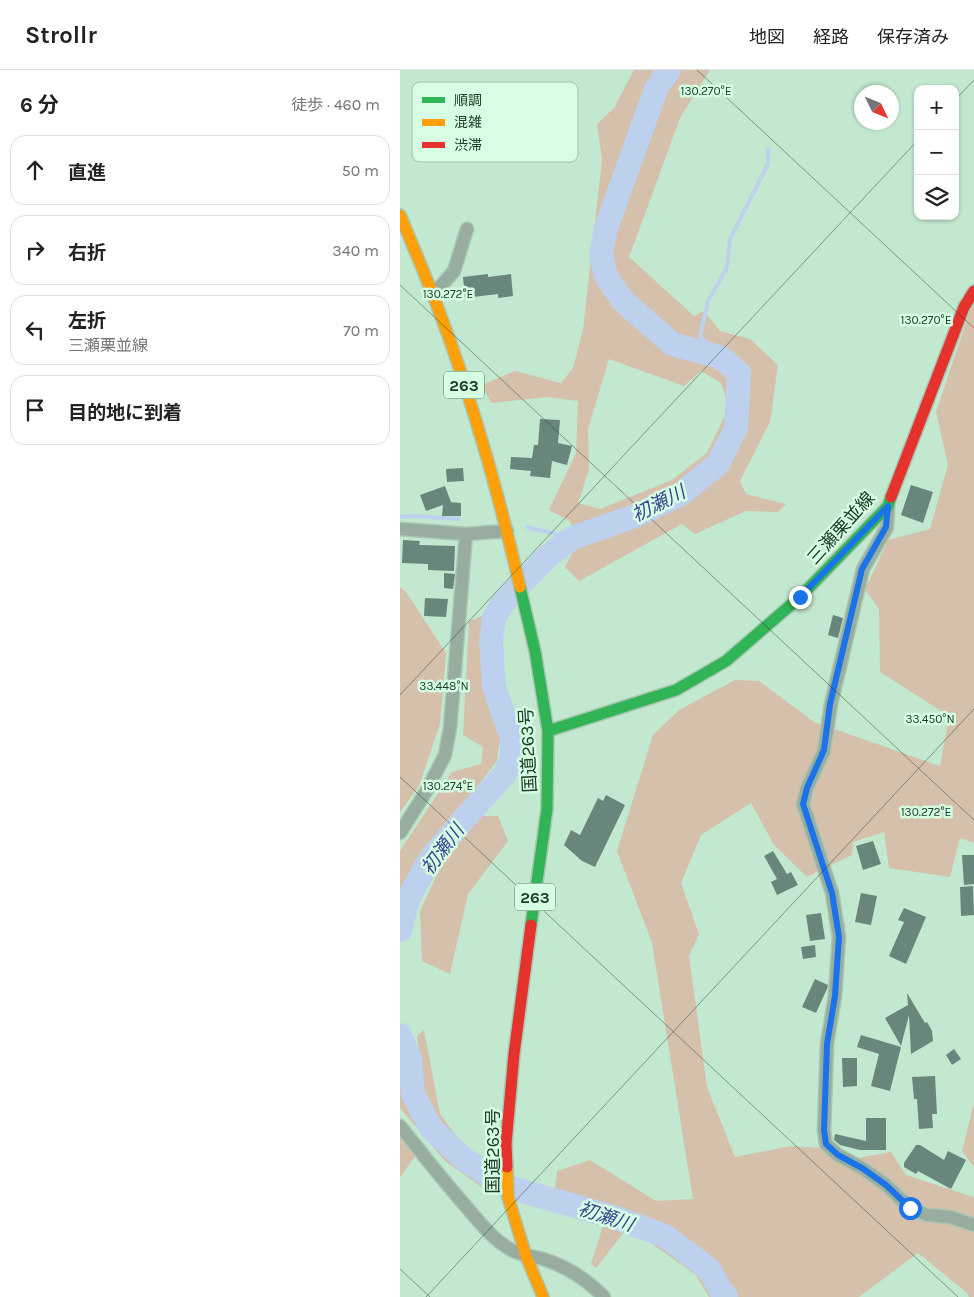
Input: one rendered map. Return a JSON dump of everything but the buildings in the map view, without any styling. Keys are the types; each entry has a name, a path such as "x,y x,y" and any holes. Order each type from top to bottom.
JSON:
{"main road":[{"name":"国道263号","path":"400,215 433,295 466,388 507,532 535,651 548,731 547,809 514,1054 506,1144 508,1197 526,1256 543,1297"},
{"name":"三瀬栗並線","path":"548,731 676,690 726,661 800,597 888,506 964,307 974,291"}],"street":[{"path":"433,295 454,271 467,228"},
{"path":"888,506 886,527 862,569 830,704 824,750 807,788 803,804 832,893 839,937 835,996 827,1044 824,1130 826,1144 838,1155 862,1168 886,1185 910,1208 927,1215 950,1217 974,1225"},
{"path":"400,528 466,534 507,532"},
{"path":"400,833 427,790 445,755 450,728 466,534"},
{"path":"400,1126 476,1218 509,1249 526,1256 543,1259 576,1274 592,1285 604,1297"}],"shaded area":[{"path":"634,70 710,70 681,116 629,257 694,316 704,311 720,331 750,339 778,365 770,422 740,481 746,494 786,504 778,512 746,511 695,534 682,524 579,581 565,567 577,544 570,521 549,510 576,453 578,401 547,397 491,403 482,385 515,371 561,383 573,368 583,330 602,159 597,124 614,108","holes":["609,359 684,386 701,371 721,383 729,407 707,453 672,480 600,509 578,503 589,470 588,429"]},
{"path":"974,305 974,843 960,838 950,877 889,868 884,832 853,842 852,855 807,877 774,845 751,803 701,835 681,883 699,934 689,956 707,1087 735,1157 791,1146 822,1148 841,1161 891,1152 906,1175 974,1196 974,1297 969,1297 967,1293 918,1253 859,1297 709,1297 696,1275 628,1227 596,1268 591,1264 604,1222 553,1206 557,1171 590,1160 656,1201 693,1199 652,943 617,851 653,735 679,710 735,680 759,681 814,722 940,766 949,716 880,672 879,609 865,590 888,540 930,529 948,465 936,412 970,311"},
{"path":"400,587 406,592 446,653 440,724 419,786 400,812"},
{"path":"483,616 485,686 501,732 497,761 424,856 400,909 400,851 452,772 481,764 483,747 463,735 469,621"},
{"path":"482,816 498,816 508,841 468,894 450,974 422,961 420,911 447,853"},
{"path":"424,1030 440,1114 458,1138 454,1140 425,1098 417,1036"},
{"path":"400,1064 414,1112 446,1155 475,1175 483,1188 445,1161 400,1108"},
{"path":"974,1103 974,1167 962,1151"},
{"path":"400,1136 416,1155 400,1177"}],"waterway":[{"name":"初瀬川","path":"400,930 408,899 430,859 505,774 512,758 512,738 494,687 491,641 494,619 502,604 547,557 572,538 635,516 681,494 718,464 736,428 739,373 720,357 672,344 623,301 606,276 601,255 606,228 656,89 669,70"},
{"path":"720,357 700,336 708,301 727,268 730,239 768,164 768,149"},
{"path":"400,517 416,516 459,519"},
{"path":"527,527 572,538"},
{"name":"初瀬川","path":"400,1035 410,1059 413,1094 431,1128 464,1159 505,1186 616,1218 665,1236 709,1269 726,1297"}],"traffic: fast":[{"path":"548,731 676,690 726,661 800,597 888,506 891,497"},
{"path":"520,587 535,651 548,731 547,809 531,925"}],"traffic: slow":[{"path":"400,215 435,301 459,367 495,488 520,587"},
{"path":"507,1167 508,1197 526,1256 543,1297"}],"traffic: jam":[{"path":"891,497 964,307 974,291"},
{"path":"507,1167 506,1144 514,1054 531,925"}],"route":[{"path":"800,597 888,506 886,527 862,569 830,704 824,750 807,788 803,804 808,823 827,873 839,937 835,996 827,1044 824,1130 826,1144 838,1155 862,1168 886,1185 910,1208"}]}
